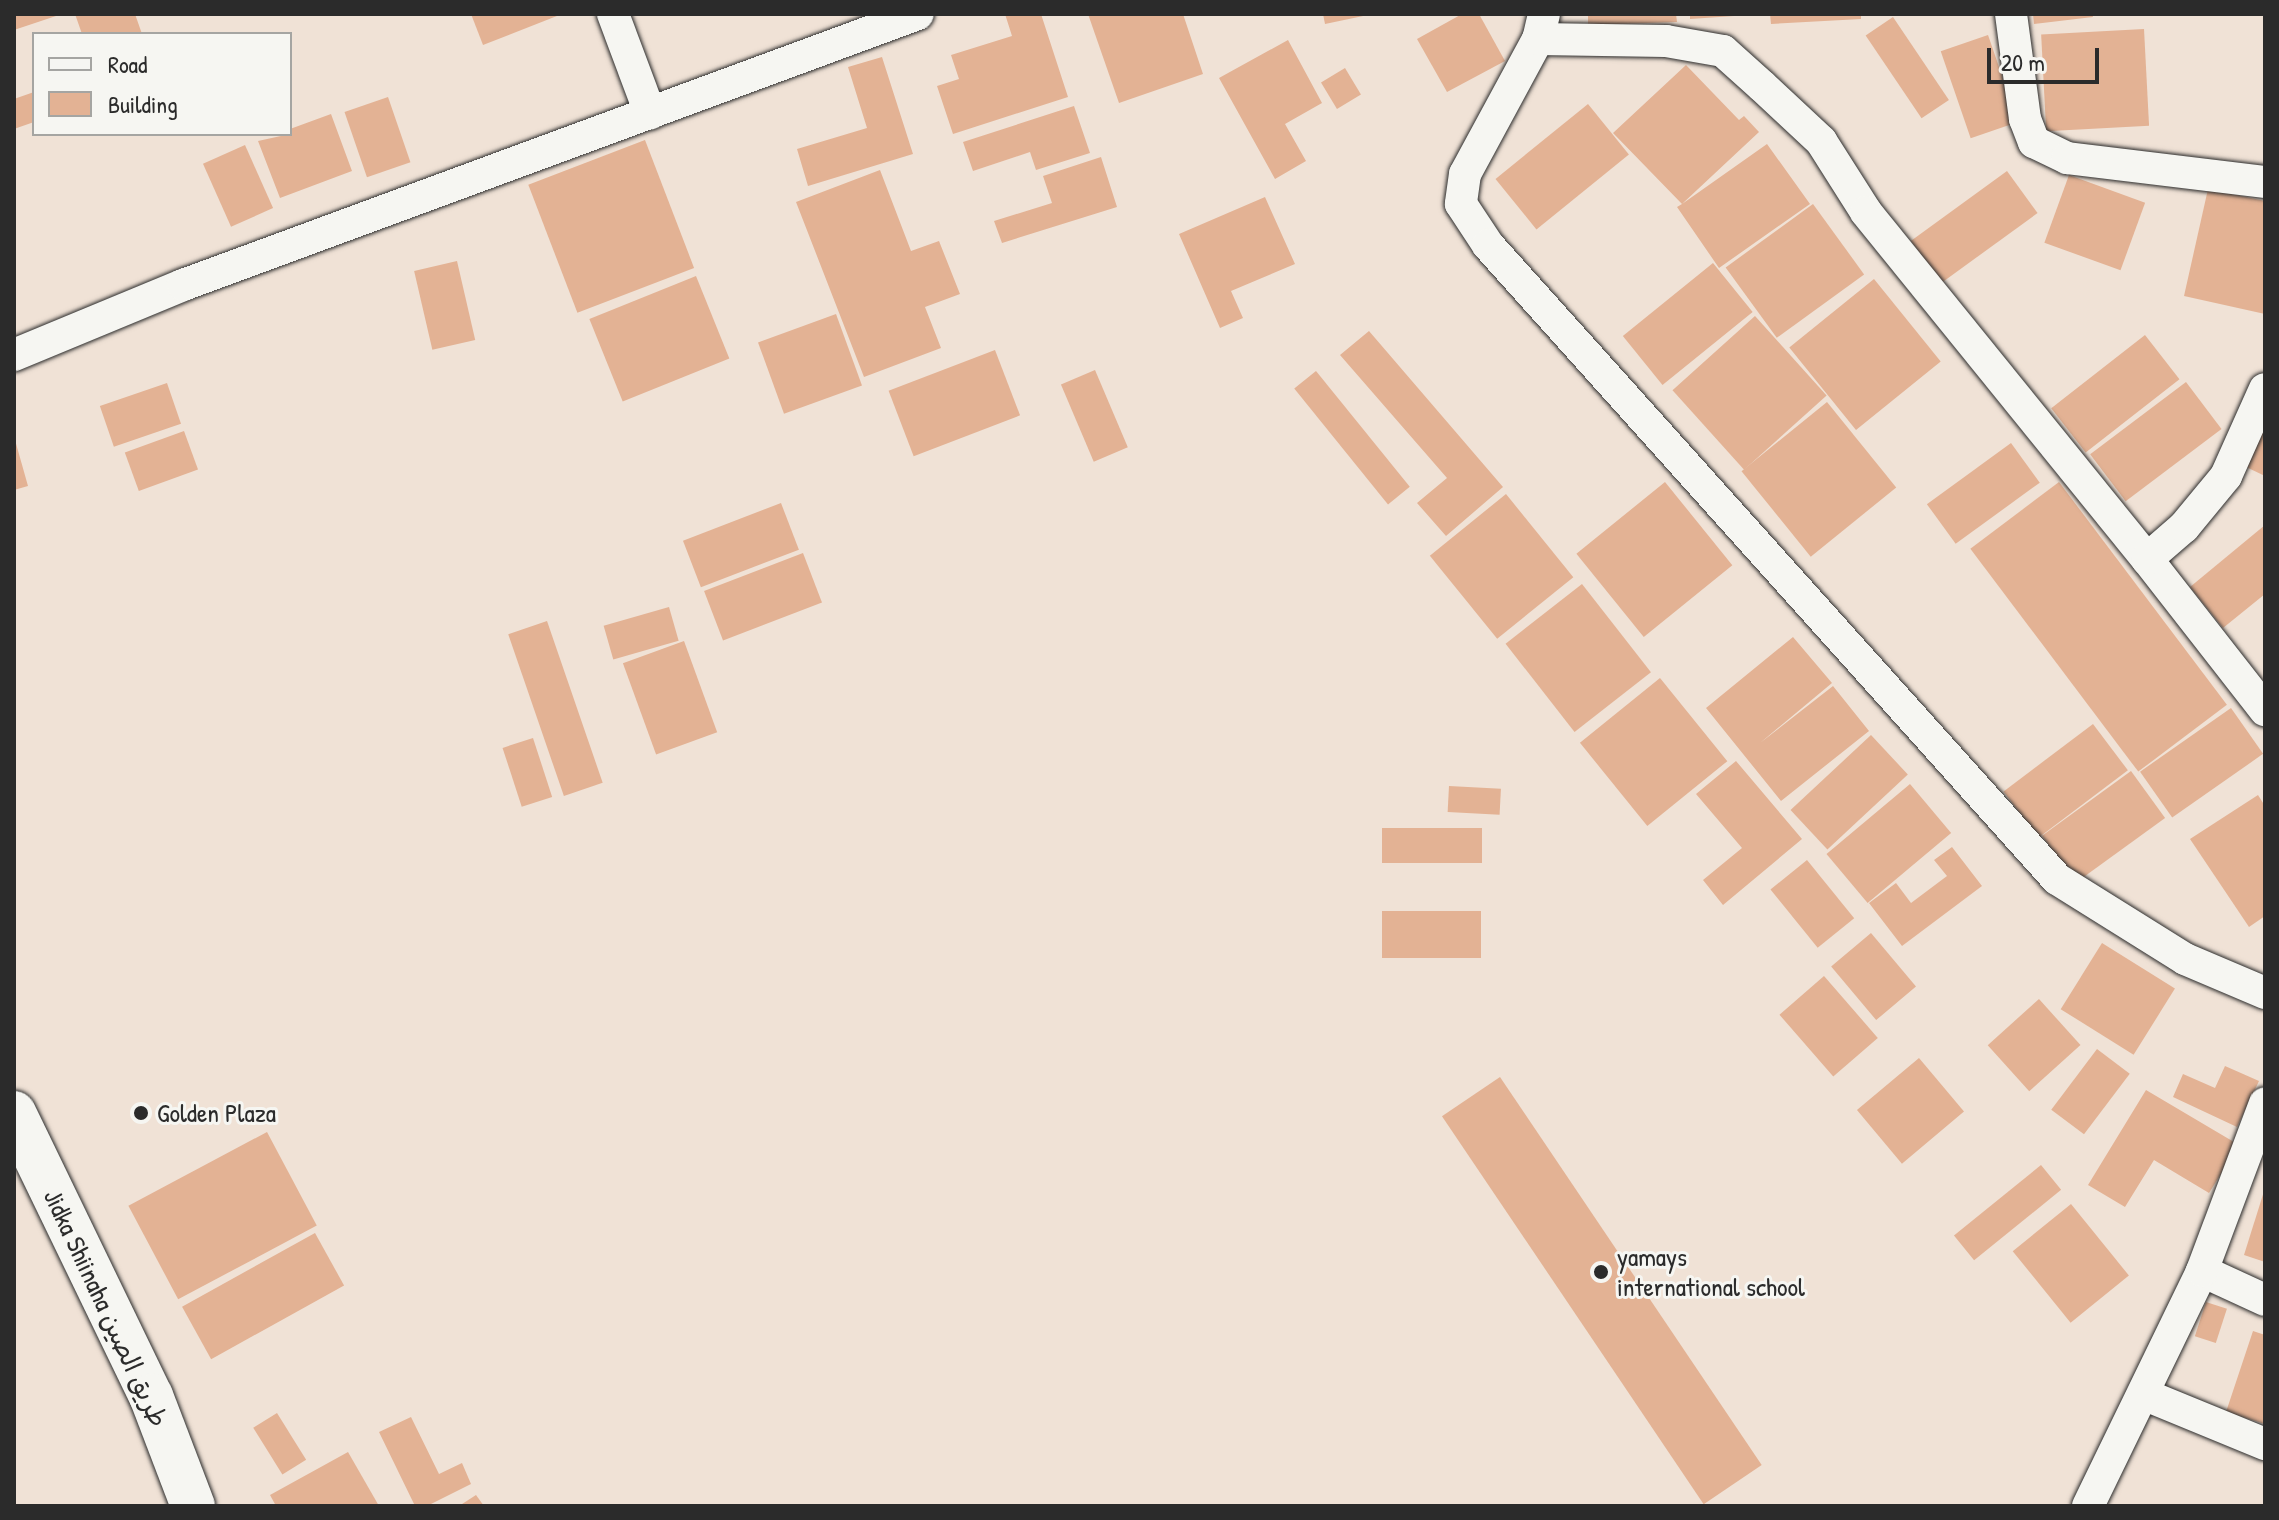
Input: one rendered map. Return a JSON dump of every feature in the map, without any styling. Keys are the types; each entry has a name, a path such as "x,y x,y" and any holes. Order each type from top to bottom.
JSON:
{"main road":[{"name":"Jidka Shiinaha طريق الصين","path":"14,1113 151,1396 193,1506"}],"street":[{"path":"613,14 650,113"},
{"path":"14,355 183,285 918,14"},
{"path":"2011,14 2025,119 2034,142 2067,158 2265,182"},
{"path":"2265,710 1866,212 1821,141 1723,51 1666,41 1541,27 1465,174 1461,204 1488,245 2057,879 2185,959 2265,993"},
{"path":"2147,559 2184,527 2226,476 2265,389"},
{"path":"2088,1506 2202,1271 2265,1103"},
{"path":"2202,1271 2265,1300"},
{"path":"2143,1394 2265,1444"}],"building":[{"path":"14,14 59,14 59,15 14,30"},
{"path":"75,14 135,14 141,32 81,32"},
{"path":"471,14 562,14 483,45"},
{"path":"1005,14 1041,14 1068,97 953,134 937,86 959,79 951,55 1012,36"},
{"path":"1088,14 1183,14 1203,74 1119,103"},
{"path":"1323,14 1368,14 1368,15 1325,24"},
{"path":"1462,14 1479,14 1505,61 1447,92 1417,39"},
{"path":"1588,14 1676,14 1677,22 1588,25"},
{"path":"1690,14 1734,14 1734,16 1690,19"},
{"path":"1770,14 1861,14 1861,19 1771,24"},
{"path":"2033,14 2092,14 2093,17 2034,24"},
{"path":"1893,17 1949,100 1922,118 1866,35"},
{"path":"2144,29 2149,126 2046,131 2041,34"},
{"path":"1988,35 2018,122 1971,138 1941,51"},
{"path":"1288,40 1322,103 1285,124 1306,161 1275,179 1219,78"},
{"path":"882,57 913,154 808,186 797,149 867,128 848,67"},
{"path":"1686,65 1739,120 1744,116 1759,132 1682,204 1613,133"},
{"path":"1345,68 1361,95 1337,109 1321,82"},
{"path":"32,93 32,123 14,129 14,99"},
{"path":"388,97 410,162 367,177 345,112"},
{"path":"1588,104 1629,155 1536,229 1496,179"},
{"path":"1074,106 1090,153 1036,170 1030,152 973,171 963,142"},
{"path":"331,114 352,171 280,198 258,141 292,136 292,128"},
{"path":"645,140 694,268 577,313 528,185"},
{"path":"1767,144 1810,204 1719,268 1677,207"},
{"path":"245,145 273,208 231,227 203,164"},
{"path":"1101,157 1117,207 1002,243 994,221 1052,203 1043,176"},
{"path":"880,170 911,251 939,241 960,294 925,307 941,348 864,377 796,202"},
{"path":"2007,171 2038,213 1941,283 1911,241"},
{"path":"2069,175 2145,203 2120,270 2044,243"},
{"path":"2208,189 2265,201 2265,314 2184,296"},
{"path":"1265,197 1295,264 1231,291 1243,318 1220,328 1179,234"},
{"path":"1813,204 1864,274 1777,338 1726,267"},
{"path":"457,261 475,340 432,350 414,271"},
{"path":"1713,263 1753,312 1662,385 1623,336"},
{"path":"696,276 729,359 623,402 589,319"},
{"path":"1874,279 1941,361 1856,430 1789,348"},
{"path":"836,314 862,385 784,414 758,342"},
{"path":"1755,316 1827,396 1744,470 1673,390"},
{"path":"1369,331 1503,487 1446,536 1417,503 1447,478 1340,355"},
{"path":"2145,335 2179,379 2086,452 2051,408"},
{"path":"995,350 1020,415 914,456 889,391"},
{"path":"1095,370 1128,447 1094,462 1061,384"},
{"path":"1316,371 1410,487 1388,504 1294,389"},
{"path":"2186,382 2222,429 2126,501 2090,454"},
{"path":"167,383 181,424 114,447 100,406"},
{"path":"1827,402 1896,487 1811,557 1742,471"},
{"path":"2265,420 2265,476 2244,466"},
{"path":"184,431 198,470 139,491 125,453"},
{"path":"14,441 28,486 14,490"},
{"path":"2011,443 2040,483 1956,544 1927,504"},
{"path":"1665,482 1732,565 1644,637 1576,554"},
{"path":"2059,482 2227,705 2138,772 1970,549"},
{"path":"1506,494 1573,577 1497,639 1430,556"},
{"path":"781,503 799,550 701,587 683,541"},
{"path":"2265,525 2265,594 2223,628 2190,587"},
{"path":"803,553 822,602 723,640 704,591"},
{"path":"1582,584 1651,672 1575,732 1506,644"},
{"path":"669,607 679,641 613,659 604,626"},
{"path":"547,621 603,783 564,796 508,634"},
{"path":"1793,637 1832,683 1760,743 1833,686 1869,731 1781,801 1706,708"},
{"path":"684,641 717,732 656,754 623,663"},
{"path":"1660,678 1727,761 1647,826 1580,743"},
{"path":"2231,708 2263,754 2172,818 2140,772"},
{"path":"2093,724 2128,770 2038,838 2004,791"},
{"path":"1871,735 1908,774 1827,850 1791,810"},
{"path":"533,738 552,797 522,807 503,748"},
{"path":"1736,761 1802,839 1723,905 1703,880 1742,848 1696,794"},
{"path":"2131,771 2165,818 2076,883 2042,836"},
{"path":"1910,784 1951,833 1868,903 1827,854"},
{"path":"1449,786 1501,789 1500,815 1448,812"},
{"path":"2258,795 2265,806 2265,916 2249,927 2190,839"},
{"path":"1382,828 1482,828 1482,863 1382,863"},
{"path":"1952,847 1982,886 1902,946 1869,903 1896,883 1911,903 1947,876 1934,860"},
{"path":"1807,860 1854,918 1818,948 1770,890"},
{"path":"1382,911 1481,911 1481,958 1382,958"},
{"path":"1871,933 1916,987 1876,1020 1831,966"},
{"path":"2102,943 2175,989 2134,1055 2061,1009"},
{"path":"1824,976 1878,1038 1833,1077 1779,1015"},
{"path":"2039,999 2080,1045 2029,1091 1988,1045"},
{"path":"2097,1049 2130,1074 2084,1134 2051,1110"},
{"path":"1919,1058 1964,1112 1902,1164 1857,1110"},
{"path":"2225,1066 2259,1081 2237,1127 2173,1097 2183,1074 2215,1088"},
{"path":"1500,1077 1762,1465 1704,1504 1442,1116"},
{"path":"2146,1090 2239,1145 2209,1193 2154,1160 2125,1207 2088,1185"},
{"path":"267,1132 317,1226 178,1299 128,1206"},
{"path":"2041,1165 2061,1190 1974,1260 1954,1235"},
{"path":"2265,1188 2265,1262 2244,1255"},
{"path":"2071,1204 2129,1275 2071,1323 2013,1251"},
{"path":"315,1233 344,1285 211,1359 182,1307"},
{"path":"2206,1302 2227,1309 2216,1343 2195,1336"},
{"path":"2253,1331 2265,1335 2265,1424 2226,1412"},
{"path":"277,1413 306,1460 282,1474 253,1428"},
{"path":"411,1417 439,1474 462,1463 471,1484 427,1506 415,1506 379,1432"},
{"path":"348,1452 379,1506 276,1506 270,1495"},
{"path":"476,1495 484,1506 459,1506"}],"place":[{"name":"Golden Plaza","path":"141,1113"},
{"name":"yamays international school","path":"1601,1272"}]}
